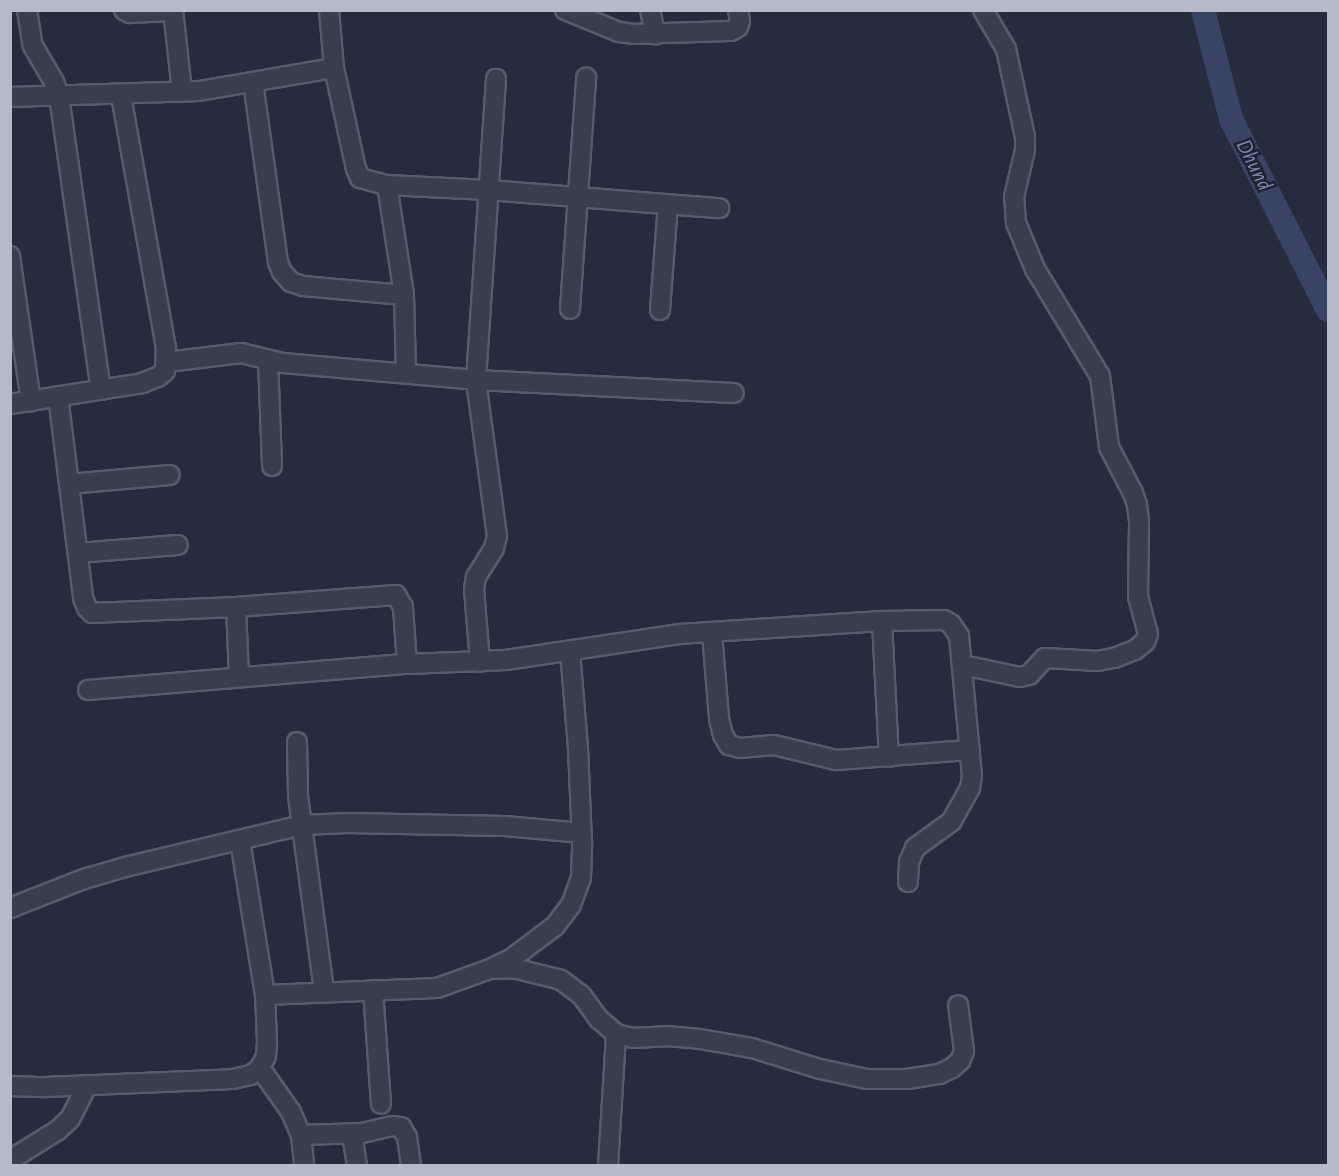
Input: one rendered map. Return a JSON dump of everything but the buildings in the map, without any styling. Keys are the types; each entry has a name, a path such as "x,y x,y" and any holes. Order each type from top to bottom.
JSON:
{"street":[{"path":"27,10 33,46 60,96 101,390"},
{"path":"124,10 130,13 172,11 182,92"},
{"path":"329,10 334,68 356,169 360,178 387,185 488,190 719,208"},
{"path":"565,10 619,32 655,34 731,31 738,27 740,21 738,10"},
{"path":"650,10 655,34"},
{"path":"963,665 1020,677 1029,675 1045,658 1098,661 1114,658 1135,650 1144,642 1148,634 1138,596 1139,521 1137,506 1107,440 1100,376 1035,269 1016,223 1014,197 1025,150 1025,136 1006,49 983,10"},
{"path":"10,97 182,92 334,68"},
{"path":"570,309 586,78"},
{"path":"480,662 474,589 476,577 494,548 497,536 476,380 496,79"},
{"path":"253,82 278,262 282,272 291,282 303,286 404,295"},
{"path":"10,404 101,390 158,377 165,371 166,348 121,95"},
{"path":"387,185 404,295 406,373"},
{"path":"660,309 668,204"},
{"path":"10,256 31,401"},
{"path":"167,362 228,353 268,360 476,380 734,393"},
{"path":"268,360 272,466"},
{"path":"58,396 83,598 92,613 236,607 396,595 403,607 407,664"},
{"path":"69,483 170,475"},
{"path":"78,553 178,545"},
{"path":"236,607 239,676"},
{"path":"88,690 239,676 407,664 480,662 570,651 638,639 936,619 951,624 959,636 970,750 970,788 952,821 915,848 909,862 908,882"},
{"path":"882,621 889,757"},
{"path":"712,633 719,719 723,735 729,745 740,748 774,745 836,759 970,750"},
{"path":"265,995 437,988 511,959 555,926 571,905 581,878 582,833 570,651"},
{"path":"297,742 298,796 324,992"},
{"path":"10,908 118,870 302,825 348,823 505,826 582,833"},
{"path":"10,1086 233,1078 251,1075 260,1068 266,1056 267,1042 265,995 240,840"},
{"path":"490,969 513,968 561,980 582,996 599,1019 616,1034 633,1038 667,1036 700,1039 752,1048 820,1069 867,1079 907,1079 939,1074 960,1061 964,1051 964,1040 958,1005"},
{"path":"373,990 381,1104"},
{"path":"608,1166 616,1034"},
{"path":"260,1068 291,1112 301,1135 304,1166"},
{"path":"10,1160 58,1130 70,1119 87,1085"},
{"path":"301,1135 352,1134 392,1126 401,1127 407,1137 411,1166"},
{"path":"352,1134 357,1166"}],"waterway":[{"name":"Dhund","path":"1203,10 1231,119 1328,310"}]}
